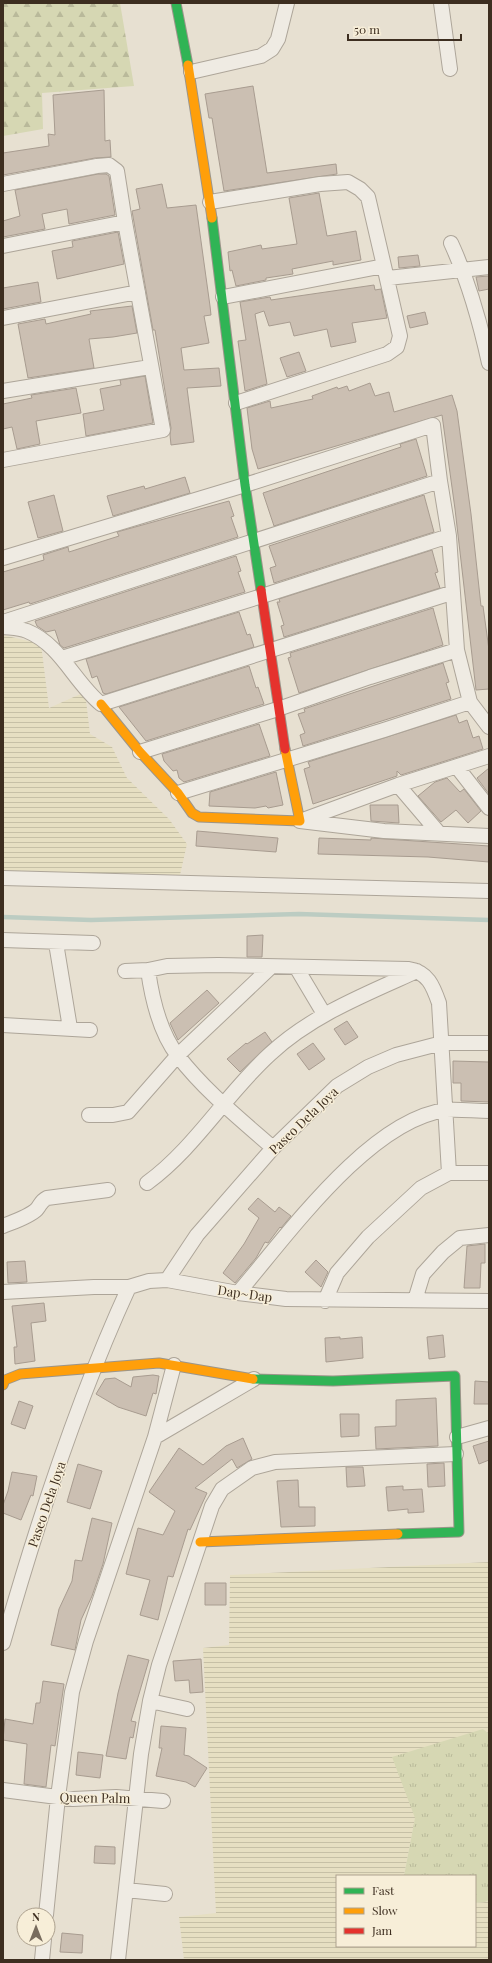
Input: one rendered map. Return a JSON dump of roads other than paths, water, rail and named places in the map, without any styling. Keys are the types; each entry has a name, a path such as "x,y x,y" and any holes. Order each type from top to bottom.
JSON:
{"street":[{"path":"176,3 191,72 210,202 223,297 245,485 278,709 286,760 300,821"},
{"path":"191,72 261,56 272,49 278,39 287,3"},
{"path":"441,3 450,69"},
{"path":"3,184 97,166 109,165 118,171 125,222 150,367 163,430 3,460"},
{"path":"210,202 320,184 348,182 360,189 368,197 400,336 397,347 386,354 236,403"},
{"path":"3,246 125,222"},
{"path":"451,243 484,320 489,363"},
{"path":"223,297 386,272 489,267"},
{"path":"3,318 138,292"},
{"path":"3,391 150,367"},
{"path":"3,558 245,485 433,424 448,536 451,593 457,650 470,702 489,727"},
{"path":"3,622 440,481"},
{"path":"62,658 448,536"},
{"path":"101,704 451,593"},
{"path":"3,627 26,630 43,639 62,658 88,693 101,704 140,752 178,793 192,813 199,817 300,821 384,831 438,832 489,836"},
{"path":"140,752 278,709 370,677 457,650"},
{"path":"178,793 470,702"},
{"path":"300,821 398,785 489,756"},
{"path":"457,767 489,808"},
{"path":"398,785 438,832"},
{"path":"3,878 489,891"},
{"path":"3,940 56,943 93,943"},
{"path":"56,943 70,1028"},
{"path":"125,971 148,970 167,966 218,965 408,969 418,971 432,983 440,1003 448,1173"},
{"path":"89,1115 113,1115 128,1112 178,1055 271,967"},
{"path":"296,967 324,1014"},
{"path":"148,970 152,996 161,1024 178,1055 223,1104 273,1148"},
{"path":"147,1183 167,1168 223,1104 271,1053 324,1014 418,971"},
{"path":"3,1025 90,1030"},
{"name":"Paseo Dela Joya","path":"167,1280 197,1235 273,1148 337,1086 368,1068 396,1055 442,1043 489,1044"},
{"path":"238,1293 323,1194 358,1158 382,1138 410,1122 446,1110 489,1111"},
{"path":"325,1301 337,1273 368,1237 421,1188 448,1173 489,1173"},
{"path":"3,1226 37,1209 41,1201 48,1198 108,1190"},
{"path":"415,1300 423,1274 443,1252 460,1238 489,1235"},
{"name":"Dap~Dap","path":"3,1292 94,1287 129,1287 149,1281 167,1280 238,1293 286,1299 325,1301 489,1301"},
{"name":"Paseo Dela Joya","path":"3,1643 20,1581 94,1367 129,1287"},
{"path":"4,1382 20,1374 159,1363 254,1379 333,1381 455,1376 459,1532 200,1542"},
{"path":"47,1907 58,1797 72,1692 86,1641 155,1437 174,1365"},
{"path":"155,1437 254,1379"},
{"path":"457,1437 489,1428"},
{"path":"118,1960 141,1754 150,1701 159,1665 212,1506 222,1490 252,1468 275,1462 456,1454"},
{"path":"150,1701 187,1709"},
{"name":"Queen Palm","path":"3,1790 73,1799 136,1798 163,1801"},
{"path":"126,1890 165,1894"},
{"path":"42,1960 43,1947"}],"waterway":[{"path":"3,917 91,920 299,914 489,920"}]}
